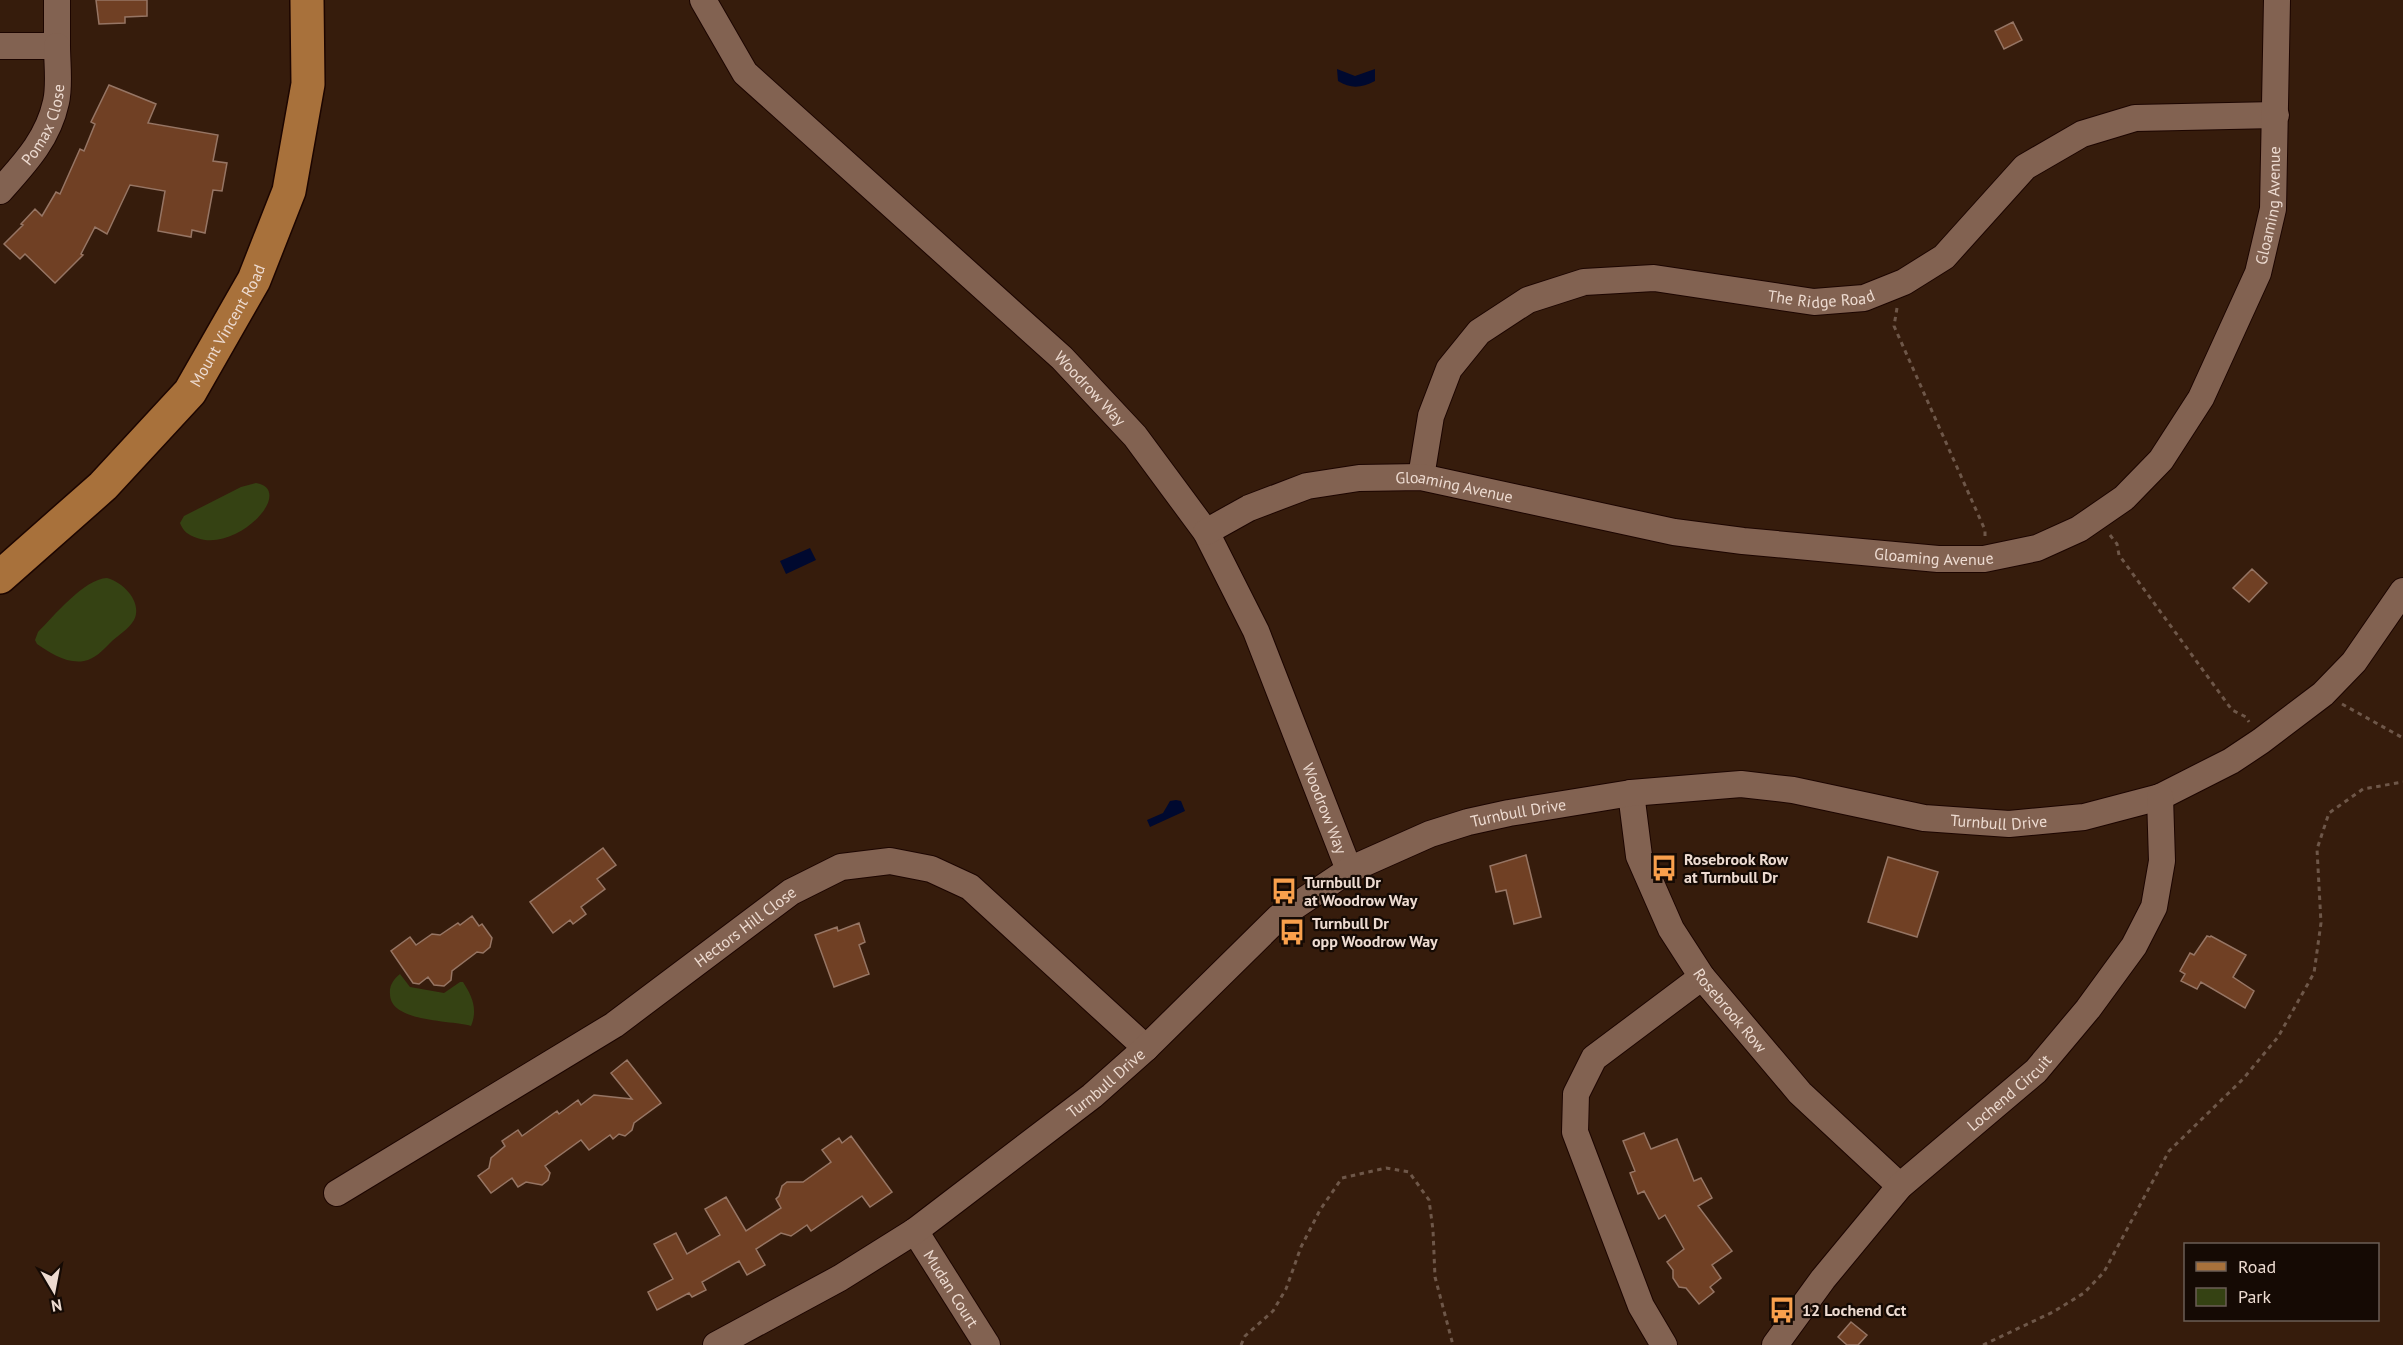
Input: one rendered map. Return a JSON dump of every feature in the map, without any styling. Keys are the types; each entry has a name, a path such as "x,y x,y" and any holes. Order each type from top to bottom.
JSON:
{"main road":[{"name":"Mount Vincent Road","path":"0,576 102,486 190,392 254,280 289,191 308,84 307,0"}],"street":[{"name":"Pomax Close","path":"0,191 26,162 46,134 57,100 57,0"},
{"name":"Woodrow Way","path":"703,0 745,73 1062,358 1136,436 1206,532 1256,631 1349,870"},
{"name":"Gloaming Avenue","path":"1206,532 1249,508 1307,486 1359,478 1421,477 1674,532 1743,541 1938,559 1984,559 2037,548 2094,521 2124,498 2161,460 2201,398 2258,273 2273,209 2277,0"},
{"path":"0,46 57,46"},
{"name":"The Ridge Road","path":"1421,477 1431,416 1449,369 1479,332 1528,300 1584,282 1654,278 1814,302 1864,298 1905,282 1944,257 2025,167 2082,134 2135,118 2276,115"},
{"name":"Turnbull Drive","path":"716,1345 840,1278 915,1231 1092,1096 1146,1048 1279,917 1349,870 1430,834 1468,822 1631,793 1741,784 1793,790 1924,818 2009,824 2084,817 2160,797 2231,761 2323,694 2354,662 2403,591"},
{"name":"Rosebrook Row","path":"1631,793 1639,856 1671,929 1702,977 1800,1094 1900,1186"},
{"name":"Lochend Circuit","path":"1775,1345 1823,1279 1900,1186 2036,1071 2088,1009 2134,946 2154,907 2162,861 2160,797"},
{"name":"Hectors Hill Close","path":"337,1193 614,1024 791,892 841,867 890,861 931,869 970,887 1146,1048"},
{"path":"1664,1345 1641,1306 1575,1132 1576,1094 1594,1058 1702,977"},
{"name":"Mudan Court","path":"915,1231 987,1345"}],"path":[{"path":"1890,288 1897,308 1894,326 1985,530 1984,559"},
{"path":"2094,521 2112,537 2119,555 2232,710 2246,717 2261,741"},
{"path":"2323,694 2403,738"},
{"path":"1983,1345 2054,1312 2084,1293 2104,1272 2169,1151 2243,1079 2278,1038 2314,974 2320,923 2318,849 2329,813 2362,789 2403,782"},
{"path":"1241,1345 1245,1336 1273,1311 1286,1289 1301,1247 1315,1219 1342,1178 1386,1168 1409,1172 1429,1200 1435,1277 1453,1345"}],"green space":[{"path":"256,483 267,488 269,497 266,507 257,519 229,537 213,540 197,538 186,532 180,523 184,516 241,487"},
{"path":"107,578 125,588 134,600 136,613 134,620 126,629 98,654 84,661 65,659 37,644 35,640 38,632 70,599 89,585"},
{"path":"400,974 410,987 444,993 463,982 473,1003 474,1014 471,1026 424,1019 400,1010 393,1003 390,988 392,982"}],"water":[{"path":"1337,69 1355,76 1375,69 1375,81 1361,86 1347,85 1338,81"},
{"path":"810,548 816,560 786,574 780,561"},
{"path":"1170,801 1181,801 1185,811 1150,827 1147,820 1163,813"}],"building":[{"path":"96,0 147,0 147,16 125,17 125,23 99,24"},
{"path":"2013,22 2022,40 2004,49 1995,31"},
{"path":"109,85 156,104 148,123 218,135 213,161 227,163 222,191 213,190 205,233 192,230 191,237 158,231 165,191 130,185 107,234 95,227 81,254 83,255 55,283 25,254 20,259 4,244 35,209 42,216 56,192 60,194 80,149 84,151 95,124 91,122"},
{"path":"2252,569 2267,583 2249,602 2233,588"},
{"path":"603,848 616,865 597,879 605,889 581,907 586,914 573,924 570,920 553,933 530,902"},
{"path":"1526,855 1541,917 1514,924 1506,890 1496,892 1490,866"},
{"path":"1888,857 1938,872 1917,937 1868,922"},
{"path":"472,916 479,926 482,924 492,938 490,947 483,953 477,952 452,971 451,980 444,986 434,985 428,977 419,984 413,983 391,951 410,937 416,945 432,934 440,935 458,923 460,925"},
{"path":"859,923 865,942 859,945 869,974 834,987 815,935 837,927 838,931"},
{"path":"2207,936 2246,955 2233,977 2254,991 2245,1008 2201,982 2197,989 2181,981 2185,974 2180,971 2190,953 2194,955"},
{"path":"627,1060 661,1103 634,1123 632,1130 625,1136 619,1134 613,1139 610,1135 589,1150 581,1140 545,1166 550,1173 548,1180 542,1185 526,1182 518,1187 512,1178 491,1193 478,1176 489,1168 491,1158 505,1146 502,1141 518,1130 522,1136 557,1111 559,1114 578,1100 581,1105 594,1095 632,1099 611,1073"},
{"path":"1644,1133 1651,1149 1677,1139 1694,1181 1701,1178 1712,1198 1698,1206 1732,1251 1712,1265 1721,1278 1710,1287 1714,1292 1699,1304 1686,1288 1679,1287 1673,1278 1673,1270 1667,1262 1684,1249 1665,1215 1659,1219 1644,1191 1638,1194 1630,1173 1635,1171 1623,1141"},
{"path":"851,1136 892,1192 870,1207 862,1196 811,1231 807,1225 791,1236 781,1233 756,1249 765,1265 747,1275 739,1261 702,1282 706,1290 692,1297 689,1293 657,1310 648,1292 673,1279 654,1244 676,1233 687,1254 720,1235 705,1209 726,1197 746,1231 781,1208 776,1199 782,1186 787,1182 803,1182 831,1162 822,1150 839,1138 842,1143"},
{"path":"1851,1322 1867,1335 1858,1345 1847,1345 1838,1337"}],"place":[{"name":"Rosebrook Row at Turnbull Dr","path":"1664,868"},
{"name":"Turnbull Dr at Woodrow Way","path":"1284,891"},
{"name":"Turnbull Dr opp Woodrow Way","path":"1292,932"},
{"name":"12 Lochend Cct","path":"1782,1310"}]}
